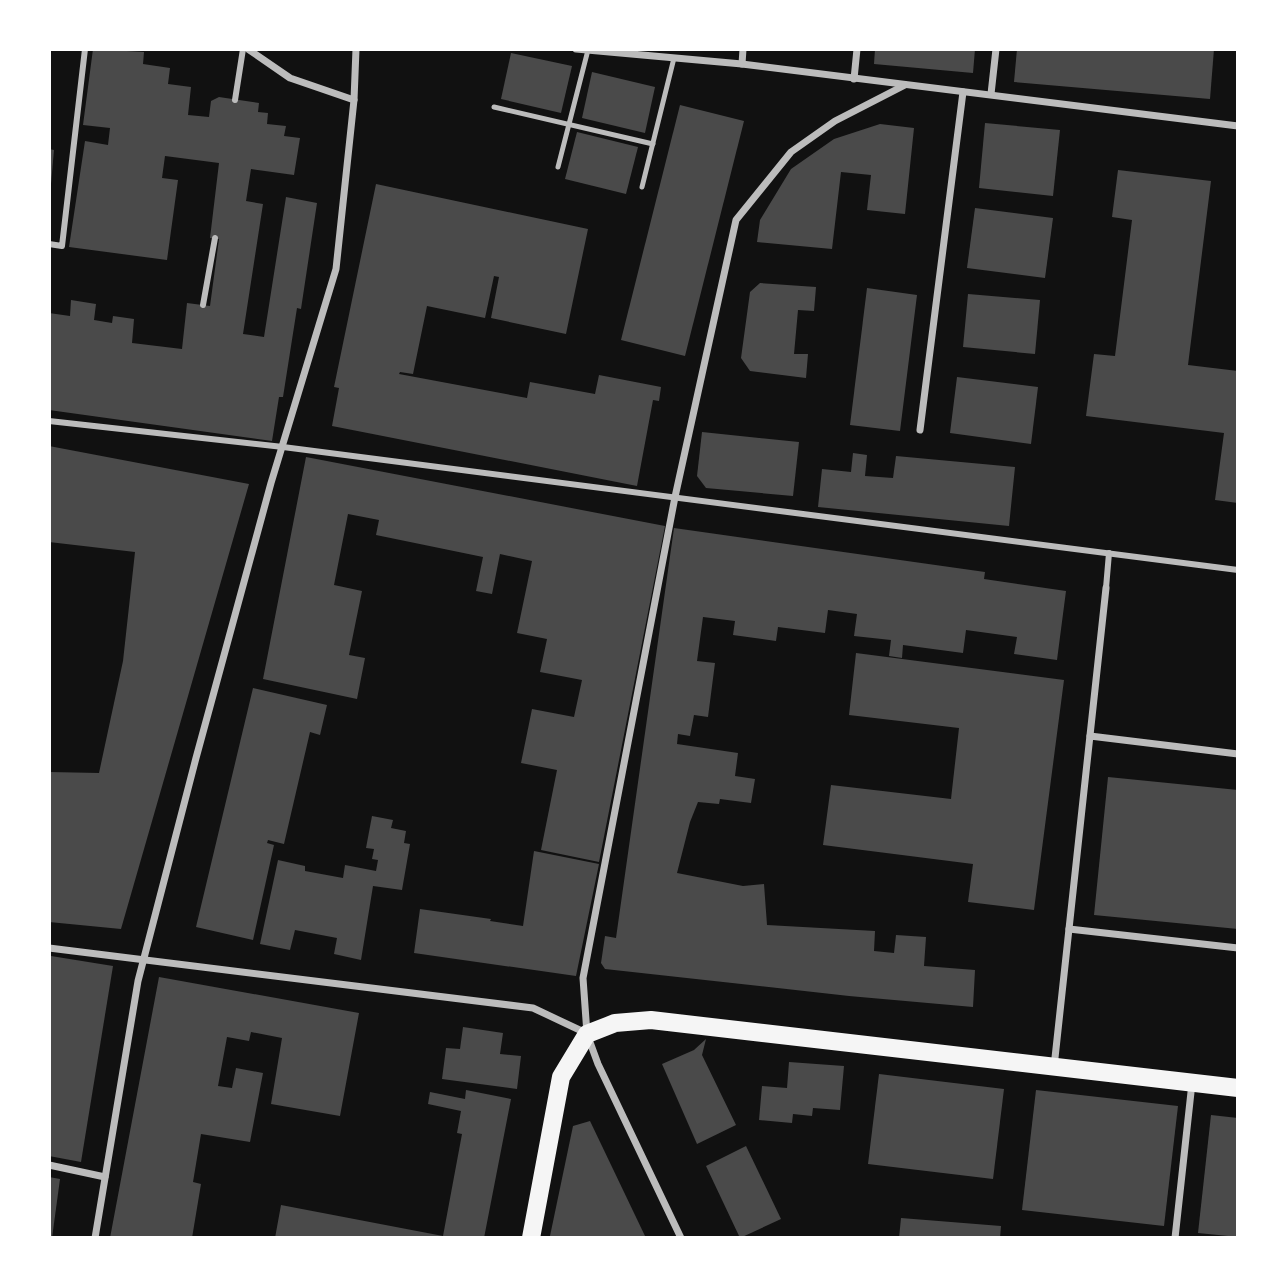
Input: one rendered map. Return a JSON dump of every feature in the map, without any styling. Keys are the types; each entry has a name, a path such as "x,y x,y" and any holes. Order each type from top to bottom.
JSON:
{"main road":[{"path":"531,1238 561,1077 587,1034 615,1023 651,1020 1238,1088"}],"street":[{"path":"49,244 62,246 85,49"},
{"path":"235,100 243,49"},
{"path":"248,49 290,78 354,100"},
{"path":"94,1238 138,981 271,483 336,269 354,100 356,49"},
{"path":"576,49 741,64 1238,126"},
{"path":"741,64 743,49"},
{"path":"854,79 857,49"},
{"path":"991,94 996,49"},
{"path":"681,1238 598,1064 587,1034 583,978 675,497 736,220 791,152 835,121 905,85"},
{"path":"920,430 963,92"},
{"path":"203,305 215,238"},
{"path":"49,421 188,433 1238,570"},
{"path":"1054,1067 1109,553"},
{"path":"1090,736 1238,754"},
{"path":"1069,929 1238,948"},
{"path":"49,948 533,1008 587,1034"},
{"path":"1175,1238 1192,1083"},
{"path":"49,1165 105,1177"}],"lane":[{"path":"558,167 588,50"},
{"path":"642,187 674,58"},
{"path":"494,107 653,144"}],"building":[{"path":"93,49 144,52 143,64 170,68 168,84 191,87 188,115 209,117 211,101 219,97 259,103 258,112 268,113 267,124 286,126 284,136 300,138 294,175 251,169 246,201 263,204 243,334 264,337 286,197 317,203 301,309 297,308 283,397 279,397 272,441 49,410 49,313 70,316 71,300 96,304 94,320 112,323 113,316 134,319 132,343 182,349 187,303 210,306 219,239 210,238 219,163 165,156 162,178 178,180 167,260 69,247 85,141 108,145 110,128 83,125"},
{"path":"875,49 975,49 973,73 874,64"},
{"path":"1017,49 1214,49 1210,99 1014,82"},
{"path":"511,53 572,66 561,113 501,99"},
{"path":"592,72 655,87 645,133 582,118"},
{"path":"680,105 744,121 685,356 621,340"},
{"path":"985,123 1060,130 1053,196 979,188"},
{"path":"880,124 914,128 905,214 867,210 871,175 841,172 832,249 757,242 760,220 791,169 834,139"},
{"path":"577,132 638,147 626,194 565,179"},
{"path":"49,149 54,150 51,184 49,183"},
{"path":"1118,170 1211,181 1188,365 1238,371 1238,503 1215,500 1224,433 1086,416 1094,354 1115,356 1132,220 1112,217"},
{"path":"376,184 588,229 566,334 491,318 499,277 494,276 485,318 427,306 413,374 399,374 527,398 530,382 595,394 599,375 661,387 659,401 653,400 637,486 332,426 339,388 334,387"},
{"path":"975,208 1053,218 1045,278 967,268"},
{"path":"760,283 816,287 814,311 798,310 794,354 808,354 806,378 750,371 741,358 750,292"},
{"path":"867,288 917,295 900,431 850,425"},
{"path":"968,294 1040,300 1035,354 963,347"},
{"path":"957,377 1038,387 1031,444 950,433"},
{"path":"702,432 799,442 793,496 706,488 697,476"},
{"path":"49,446 249,484 121,929 49,922 49,772 99,773 123,661 135,552 49,542"},
{"path":"853,453 867,455 865,476 893,478 896,456 1015,467 1009,526 818,507 822,469 851,472"},
{"path":"306,457 665,526 599,862 541,850 557,770 521,763 532,709 574,717 582,680 540,672 547,639 517,633 532,561 500,554 492,594 476,591 483,557 376,535 379,520 348,514 334,585 362,591 349,655 365,658 357,699 263,679"},
{"path":"674,528 985,572 984,579 1066,591 1057,660 1014,654 1017,637 966,630 963,653 903,645 902,658 889,656 891,640 854,636 857,614 828,610 825,633 778,627 776,641 733,635 735,621 703,617 697,661 715,663 708,717 694,715 690,736 678,734 677,744 738,753 735,776 755,779 751,803 720,799 719,804 698,802 677,873 743,886 764,884 767,925 875,931 874,951 894,953 896,935 926,937 924,966 975,970 973,1007 605,969 601,963 605,936 616,938"},
{"path":"856,653 1064,680 1034,910 968,902 973,864 823,845 831,785 951,799 959,728 849,715"},
{"path":"253,688 327,705 320,735 310,732 284,844 268,840 267,843 274,845 253,940 196,927"},
{"path":"1108,777 1238,790 1238,929 1094,915"},
{"path":"372,816 393,820 391,828 406,831 404,843 410,844 402,890 373,886 361,960 334,954 337,938 295,930 290,950 260,944 278,860 305,866 305,871 343,878 345,865 376,871 378,860 372,859 374,849 366,848"},
{"path":"534,851 599,864 576,976 414,953 420,909 523,926"},
{"path":"51,956 113,966 81,1162 49,1156"},
{"path":"159,977 359,1013 340,1116 271,1104 282,1038 251,1032 249,1041 227,1037 218,1086 232,1088 236,1068 263,1073 250,1142 201,1134 193,1182 201,1184 192,1238 110,1238"},
{"path":"463,1027 503,1033 500,1054 521,1056 517,1089 442,1079 446,1048 460,1049"},
{"path":"706,1039 702,1055 736,1125 697,1144 662,1064 694,1050"},
{"path":"789,1062 844,1066 840,1110 813,1108 812,1116 793,1114 792,1123 759,1120 762,1086 787,1088"},
{"path":"879,1074 1004,1089 993,1179 868,1164"},
{"path":"466,1090 511,1099 484,1238 275,1238 281,1205 443,1236 462,1134 457,1133 461,1111 428,1104 430,1092 465,1099"},
{"path":"1036,1090 1178,1106 1164,1226 1022,1210"},
{"path":"1211,1115 1238,1118 1238,1237 1198,1233"},
{"path":"590,1121 645,1236 550,1236 573,1126"},
{"path":"746,1146 781,1219 740,1238 706,1166"},
{"path":"49,1177 60,1179 52,1238 49,1238"},
{"path":"901,1218 1001,1226 1000,1238 899,1238"}]}
